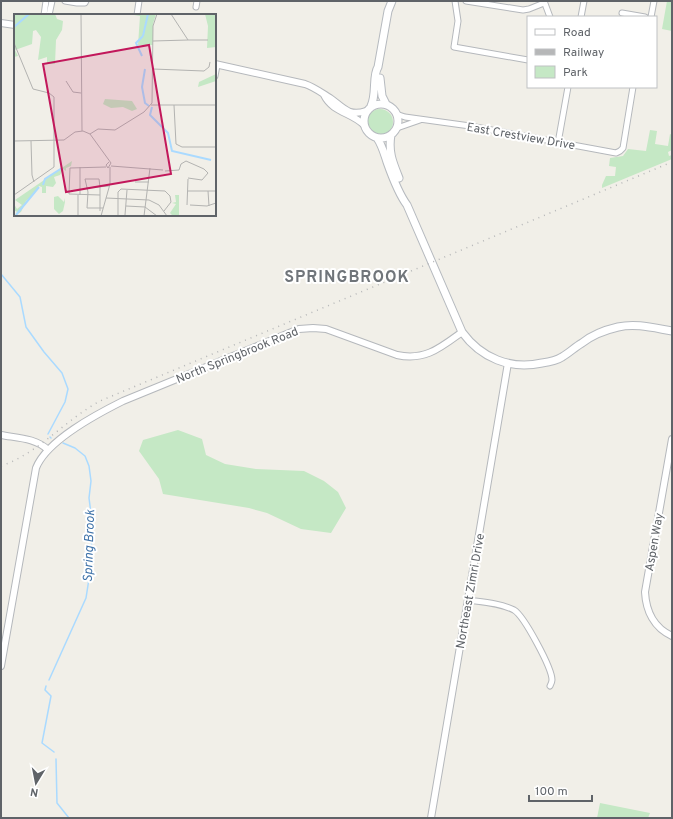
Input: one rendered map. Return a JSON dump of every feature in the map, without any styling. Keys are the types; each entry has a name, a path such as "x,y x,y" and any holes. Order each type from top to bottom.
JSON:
{"main road":[{"path":"378,67 380,71 382,96 386,104 392,108 396,114 398,121 397,128 391,135 382,139 369,134 363,121 375,97 376,71 392,1"},
{"path":"369,109 376,104 386,104"},
{"path":"391,135 389,146 390,156 407,197 407,205"},
{"path":"377,138 382,147 402,199 407,205 462,332 474,347 483,353 500,362 528,365 553,361 565,355 589,338 605,330 638,325 672,331"}],"street":[{"path":"44,14 46,1"},
{"path":"49,14 52,1"},
{"path":"65,1 77,3 85,3 86,1"},
{"path":"136,14 139,1"},
{"path":"196,7 197,1"},
{"path":"455,1 458,21 454,47 527,60"},
{"path":"466,1 523,10 529,9 544,2 550,16"},
{"path":"581,16 584,1"},
{"path":"652,16 654,1"},
{"path":"622,13 639,16"},
{"path":"1,23 14,25"},
{"path":"216,64 305,84 330,98 338,106 357,113 369,109"},
{"path":"558,142 568,88"},
{"name":"East Crestview Drive","path":"396,114 421,120 442,121 614,153 620,151 623,146 633,88"},
{"path":"324,95 326,101 335,108 364,125"},
{"name":"East Crestview Drive","path":"397,128 421,120"},
{"name":"North Springbrook Road","path":"1,666 34,476 38,463 48,450 79,425 102,411 300,329 326,329 397,355 407,357 414,357 429,353 462,332"},
{"name":"Northeast Zimri Drive","path":"431,818 508,363"},
{"path":"1,435 37,442 48,450"},
{"name":"Aspen Way","path":"672,439 646,592 646,602 651,617 661,629 672,636"},
{"path":"468,600 494,603 505,606 519,614 526,623 543,656 551,676 550,686"}],"green space":[{"path":"667,1 672,1 672,31 662,29"},
{"path":"380,109 389,113 393,122 389,131 380,135 371,131 367,122 371,113"},
{"path":"650,130 657,131 655,144 668,146 670,134 672,135 672,150 668,152 669,156 672,155 672,159 602,188 606,176 615,176 616,167 609,166 610,158 623,156 628,149 646,151"},
{"path":"178,430 202,439 206,455 225,464 256,469 304,471 324,481 338,492 346,508 331,533 301,529 267,513 249,508 163,494 159,479 139,451 143,440"},
{"path":"600,803 650,813 648,818 597,818"}],"waterway":[{"name":"Spring Brook","path":"1,274 20,297 26,327 44,352 62,373 68,389 65,402 48,434"},
{"name":"Spring Brook","path":"49,680 86,598 91,566 92,521 89,498 91,481 89,466 85,456 75,448 63,443"},
{"name":"Spring Brook","path":"46,686 45,690 51,696 42,743 54,752"},
{"name":"Spring Brook","path":"56,759 57,803 69,818"}],"railway":[{"path":"1,466 28,453 75,417 100,401 672,162"}],"district":[{"name":"SPRINGBROOK","path":"347,276"}]}
